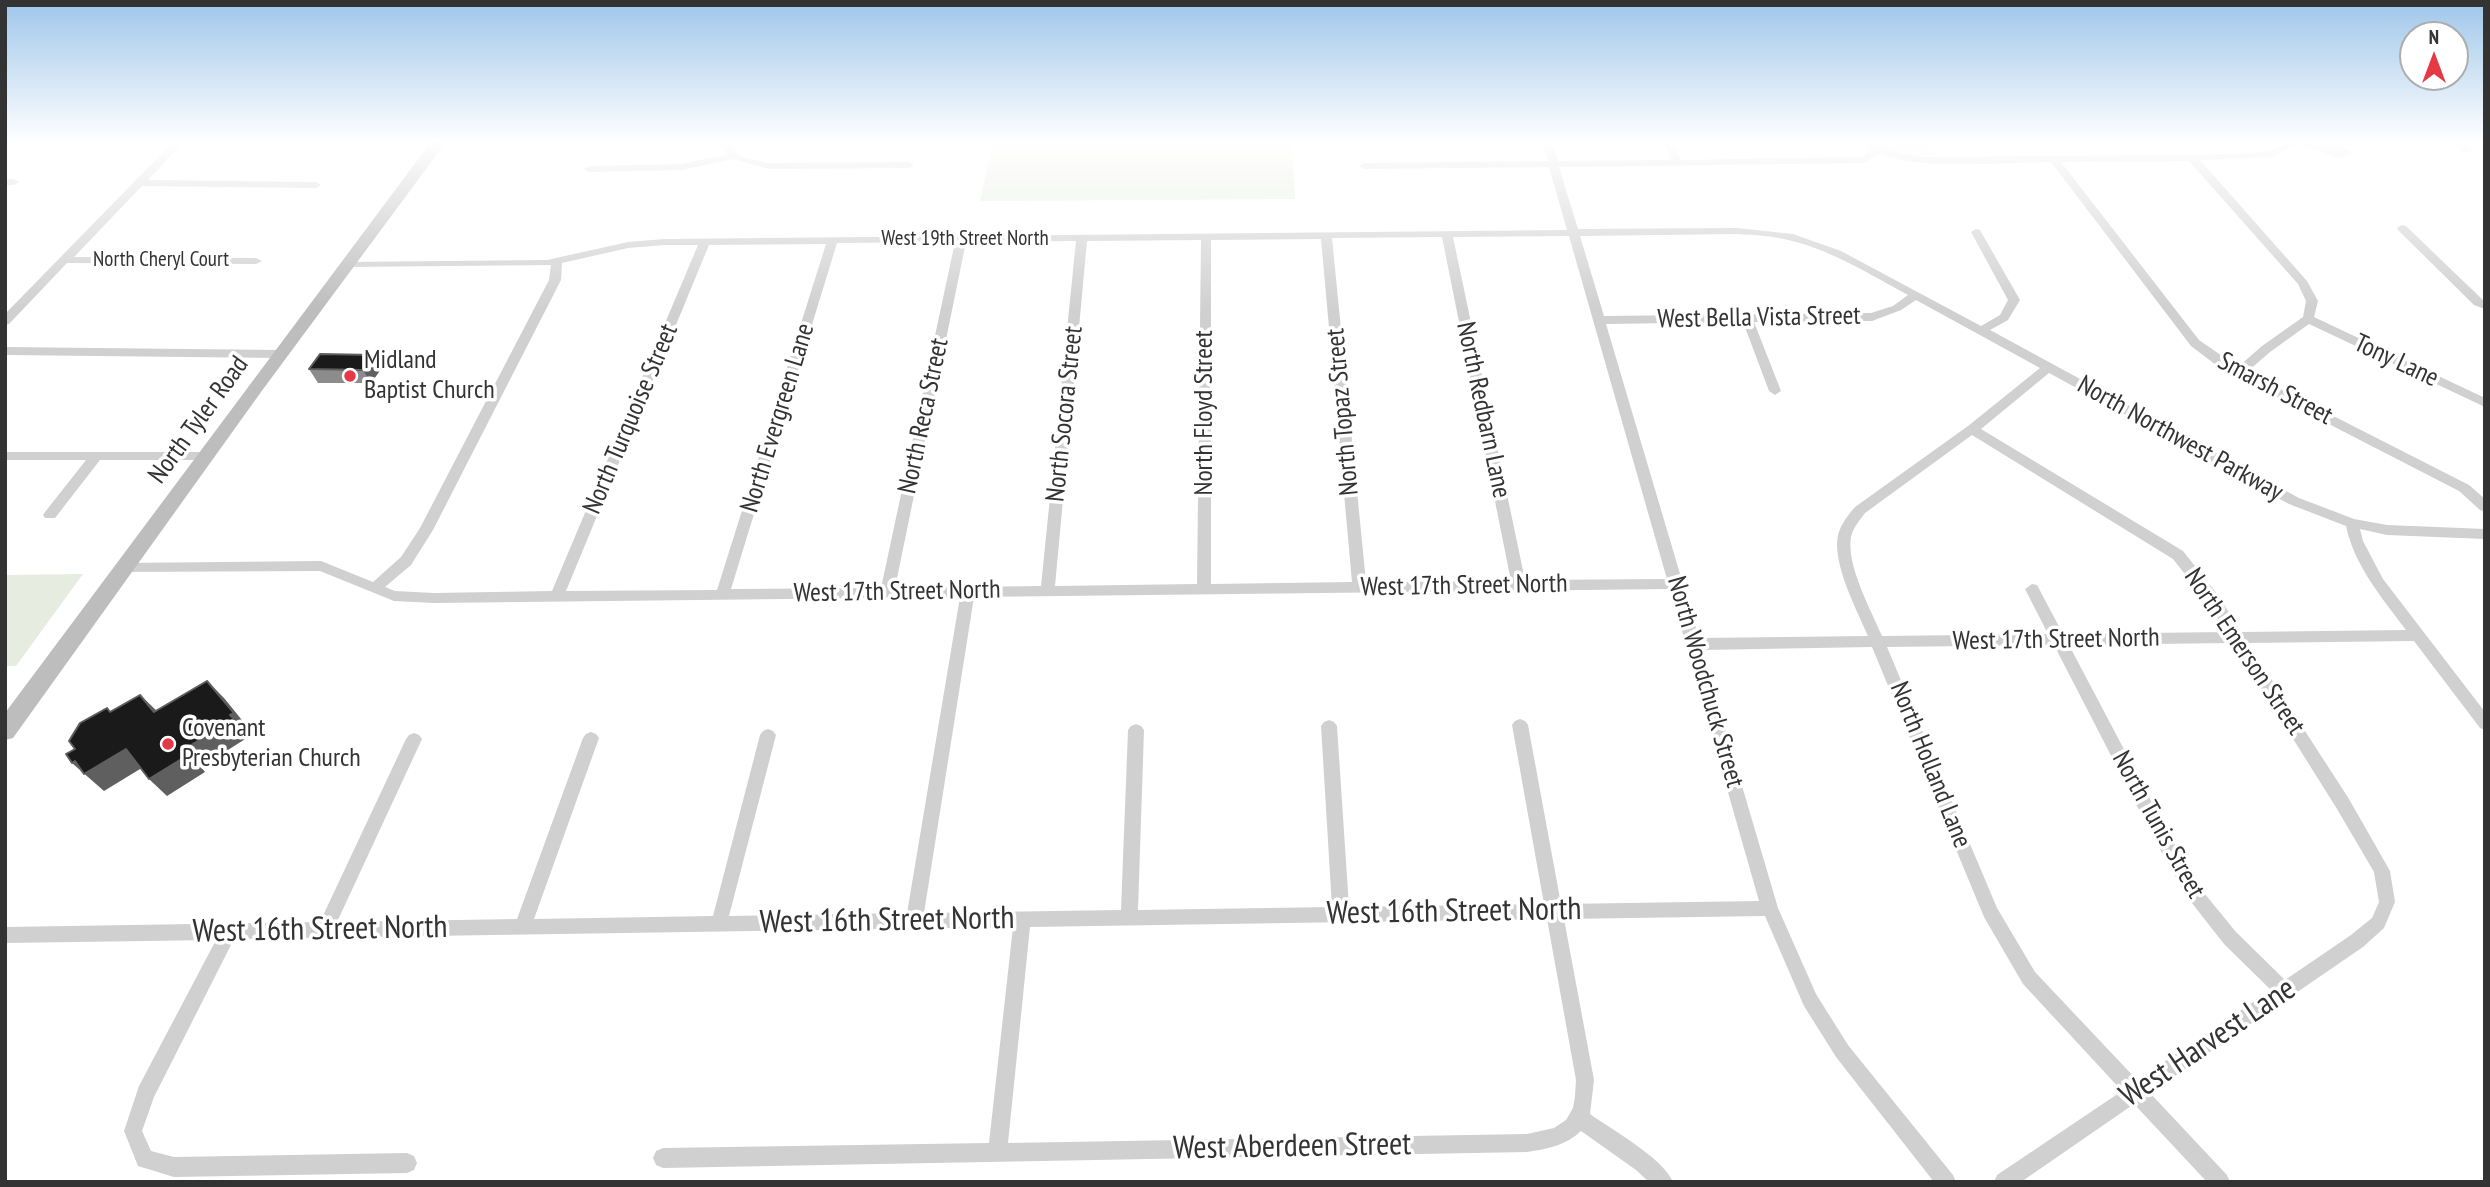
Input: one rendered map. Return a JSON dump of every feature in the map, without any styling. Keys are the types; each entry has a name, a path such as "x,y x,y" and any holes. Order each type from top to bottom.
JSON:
{"main road":[{"name":"North Tyler Road","path":"5,732 204,457 397,197"}],"street":[{"path":"5,321 125,197"},
{"name":"North Woodchuck Street","path":"1563,197 1770,908 1810,1000 1842,1051 1946,1182"},
{"name":"Smarsh Street","path":"2083,197 2195,343 2239,373 2464,488 2485,507"},
{"path":"2226,197 2303,284 2312,301 2308,319 2266,349 2239,373"},
{"path":"2402,228 2477,303 2485,306"},
{"name":"West 19th Street North","path":"347,264 556,261 628,245 705,242 1737,231 1796,236"},
{"path":"1976,232 2014,300 2004,317 1980,331"},
{"name":"North Redbarn Lane","path":"1447,234 1519,586"},
{"name":"North Topaz Street","path":"1326,236 1359,587"},
{"name":"North Northwest Parkway","path":"1796,236 1815,242 2294,501 2352,523 2387,530 2485,534"},
{"name":"North Floyd Street","path":"1204,589 1206,237"},
{"name":"North Socora Street","path":"1048,590 1082,238"},
{"name":"North Evergreen Lane","path":"722,595 833,240"},
{"name":"North Reca Street","path":"887,592 961,240"},
{"name":"North Turquoise Street","path":"556,597 705,242"},
{"name":"North Cheryl Court","path":"66,260 256,261"},
{"path":"376,587 406,561 426,530 555,280 556,261"},
{"name":"West Bella Vista Street","path":"1598,320 1872,317 1898,308 1914,295"},
{"path":"1747,318 1775,391"},
{"name":"Tony Lane","path":"2308,319 2479,400"},
{"path":"5,351 280,354"},
{"name":"North Holland Lane","path":"2049,367 1972,429 1860,510 1849,523 1842,546 1854,586 1990,912 2029,978 2220,1182"},
{"path":"2479,400 2485,385"},
{"name":"North Emerson Street","path":"1972,429 2178,555 2213,599 2343,804 2382,871 2385,887"},
{"path":"5,456 204,457"},
{"path":"50,515 96,456"},
{"path":"2352,523 2356,541 2378,582 2485,724"},
{"name":"West 17th Street North","path":"123,568 321,566 394,596 421,597 1677,584"},
{"name":"North Tunis Street","path":"2032,589 2160,834 2194,893 2230,939 2284,991"},
{"path":"914,921 968,592"},
{"name":"West 17th Street North","path":"1695,644 2417,635"},
{"path":"1520,725 1585,1080 1585,1103 1580,1118 1643,1163 1663,1182"},
{"path":"1329,726 1341,914"},
{"path":"1129,918 1136,730"},
{"path":"719,924 768,736"},
{"path":"523,927 591,738"},
{"path":"326,930 414,739"},
{"name":"West Harvest Lane","path":"2004,1182 2357,941 2378,923 2387,902 2385,887"},
{"name":"West 16th Street North","path":"5,935 1770,908"},
{"path":"997,1153 1022,919"},
{"path":"229,932 146,1093 133,1130 145,1159 174,1167 407,1163"},
{"name":"West Aberdeen Street","path":"663,1158 1527,1143 1550,1140 1571,1130 1580,1118"}],"shaded area":[{"path":"981,197 1295,199 980,201"},
{"path":"83,574 16,666 5,666 5,575"}],"building":[{"path":"320,354 373,355 363,370 309,369"},
{"path":"207,681 234,713 230,715 234,719 183,750 188,755 149,779 126,749 84,774 66,754 75,749 69,741 80,723 107,708 110,712 140,695 154,712"}],"place":[{"name":"Midland Baptist Church","path":"350,376"},
{"name":"Covenant Presbyterian Church","path":"168,744"}]}
